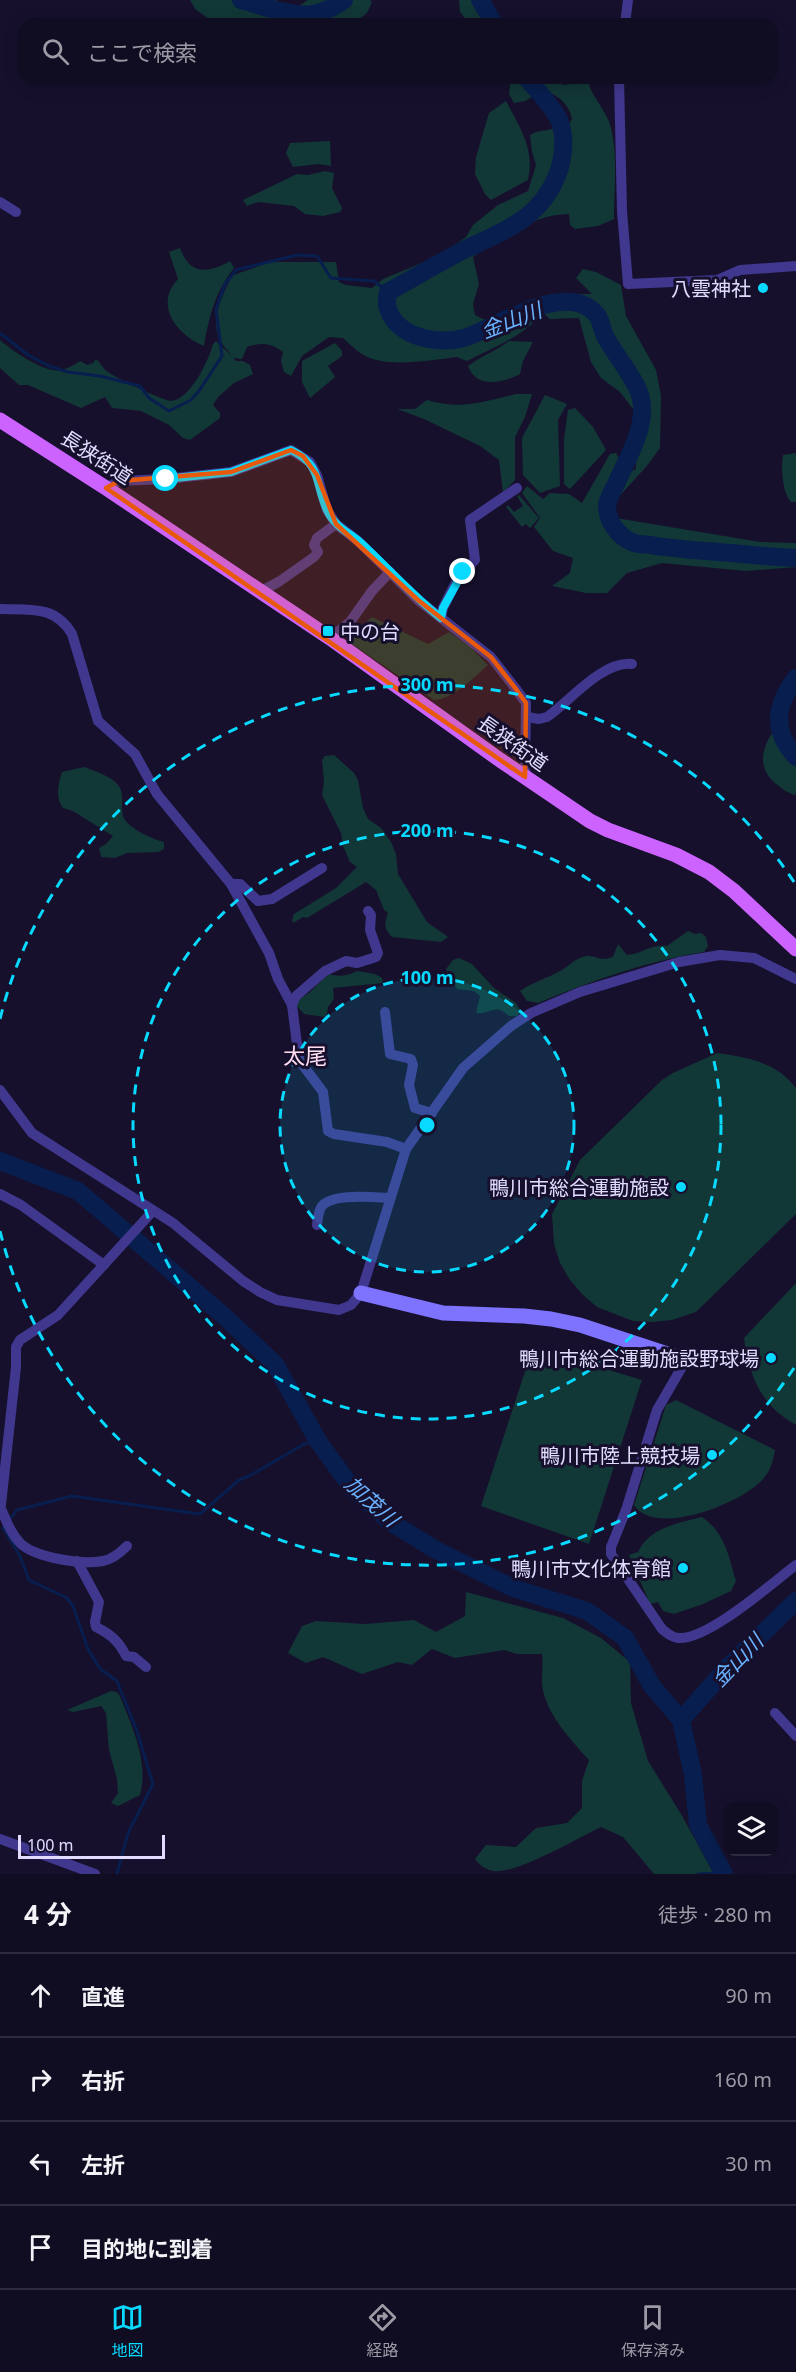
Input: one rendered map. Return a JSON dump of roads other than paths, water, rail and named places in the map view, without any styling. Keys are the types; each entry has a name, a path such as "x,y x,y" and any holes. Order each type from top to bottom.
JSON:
{"main road":[{"name":"長狭街道","path":"0,420 330,638 525,777 598,826 676,855 709,872 734,891 796,949"}],"street":[{"path":"626,18 628,0"},
{"path":"618,84 622,211 628,284 717,280 740,270 796,266"},
{"path":"0,202 16,212"},
{"path":"106,488 119,481 231,472 291,450 310,462 327,510 336,525 358,541 441,618 492,657 526,703 525,777"},
{"path":"441,618 443,608 457,580 476,560 470,520 516,488"},
{"path":"260,592 314,557 318,552 314,545 317,538 336,525"},
{"path":"330,638 350,622 372,591 390,572"},
{"path":"0,609 48,612 65,622 72,634 98,721 135,754 157,794 231,884 269,953 278,979 292,1005 299,1060 323,1092 328,1131 334,1134 387,1142 406,1149"},
{"path":"527,717 539,719 547,717 593,678 618,665 632,664"},
{"path":"231,884 240,884 258,901 264,901 272,899 322,868"},
{"path":"292,1005 296,996 325,971 346,962 357,963 376,957 378,953 370,930 371,915 368,911"},
{"path":"0,1090 32,1133 152,1212 173,1223 243,1281 277,1300 339,1310 351,1305 361,1293 406,1149 463,1068 512,1026 531,1013 580,992 679,962 720,955 754,958 796,979"},
{"path":"385,1012 390,1054 411,1059 413,1065 409,1084 415,1108 432,1113"},
{"path":"0,1194 21,1205 104,1265"},
{"path":"317,1225 321,1206 327,1201 338,1198 389,1198"},
{"path":"127,1546 118,1555 104,1561 77,1561 52,1557 28,1549 12,1533 1,1513 0,1499 14,1388 16,1347 20,1340 58,1315 152,1212"},
{"path":"361,1293 443,1313 551,1319 580,1325 686,1360 657,1410 626,1510 611,1547 611,1554 662,1629 670,1636 678,1638 701,1633 727,1618 796,1565"},
{"path":"77,1561 99,1602 94,1622 96,1627 110,1634 122,1647 126,1656 134,1657 146,1667"},
{"path":"775,1713 796,1736"},
{"path":"0,1839 95,1874"}],"waterway":[{"name":"金山川","path":"241,0 281,12 306,15 331,8 344,0"},
{"name":"金山川","path":"480,0 490,18"},
{"name":"金山川","path":"532,84 552,108 562,130 564,143 560,167 553,185 544,199 520,221 388,292 387,305 391,316 408,332 420,337 432,340 456,340 533,308 551,303 569,302 584,305 597,315 605,336 635,384 641,399 639,432 607,505 609,517 618,533 639,544 796,558"},
{"path":"0,333 28,355 49,366 140,386 149,398 169,411 191,400 222,356 216,309 225,284 236,270 297,255 317,256 331,278 374,281 388,292"},
{"name":"金山川","path":"796,678 784,698 779,718 783,737 796,757"},
{"name":"加茂川","path":"0,1161 78,1191 224,1316 275,1364 318,1441 352,1488 389,1521 436,1550 513,1588 587,1611 625,1638 652,1686 681,1720 693,1775 698,1825 724,1874"},
{"path":"117,1874 128,1833 153,1784 137,1731 117,1681 100,1669 88,1649 73,1606 67,1598 29,1580 20,1556 3,1528 17,1510 72,1496 200,1514 239,1480 304,1444 318,1441"},
{"name":"金山川","path":"681,1720 725,1670 796,1601"},
{"path":"698,1874 723,1873"}],"place":[{"name":"八雲神社","path":"763,288"},
{"name":"中の台","path":"328,631"},
{"name":"鴨川市総合運動施設","path":"681,1187"},
{"name":"鴨川市総合運動施設野球場","path":"771,1358"},
{"name":"鴨川市陸上競技場","path":"712,1455"},
{"name":"鴨川市文化体育館","path":"683,1568"}],"district":[{"name":"太尾","path":"305,1055"}]}
